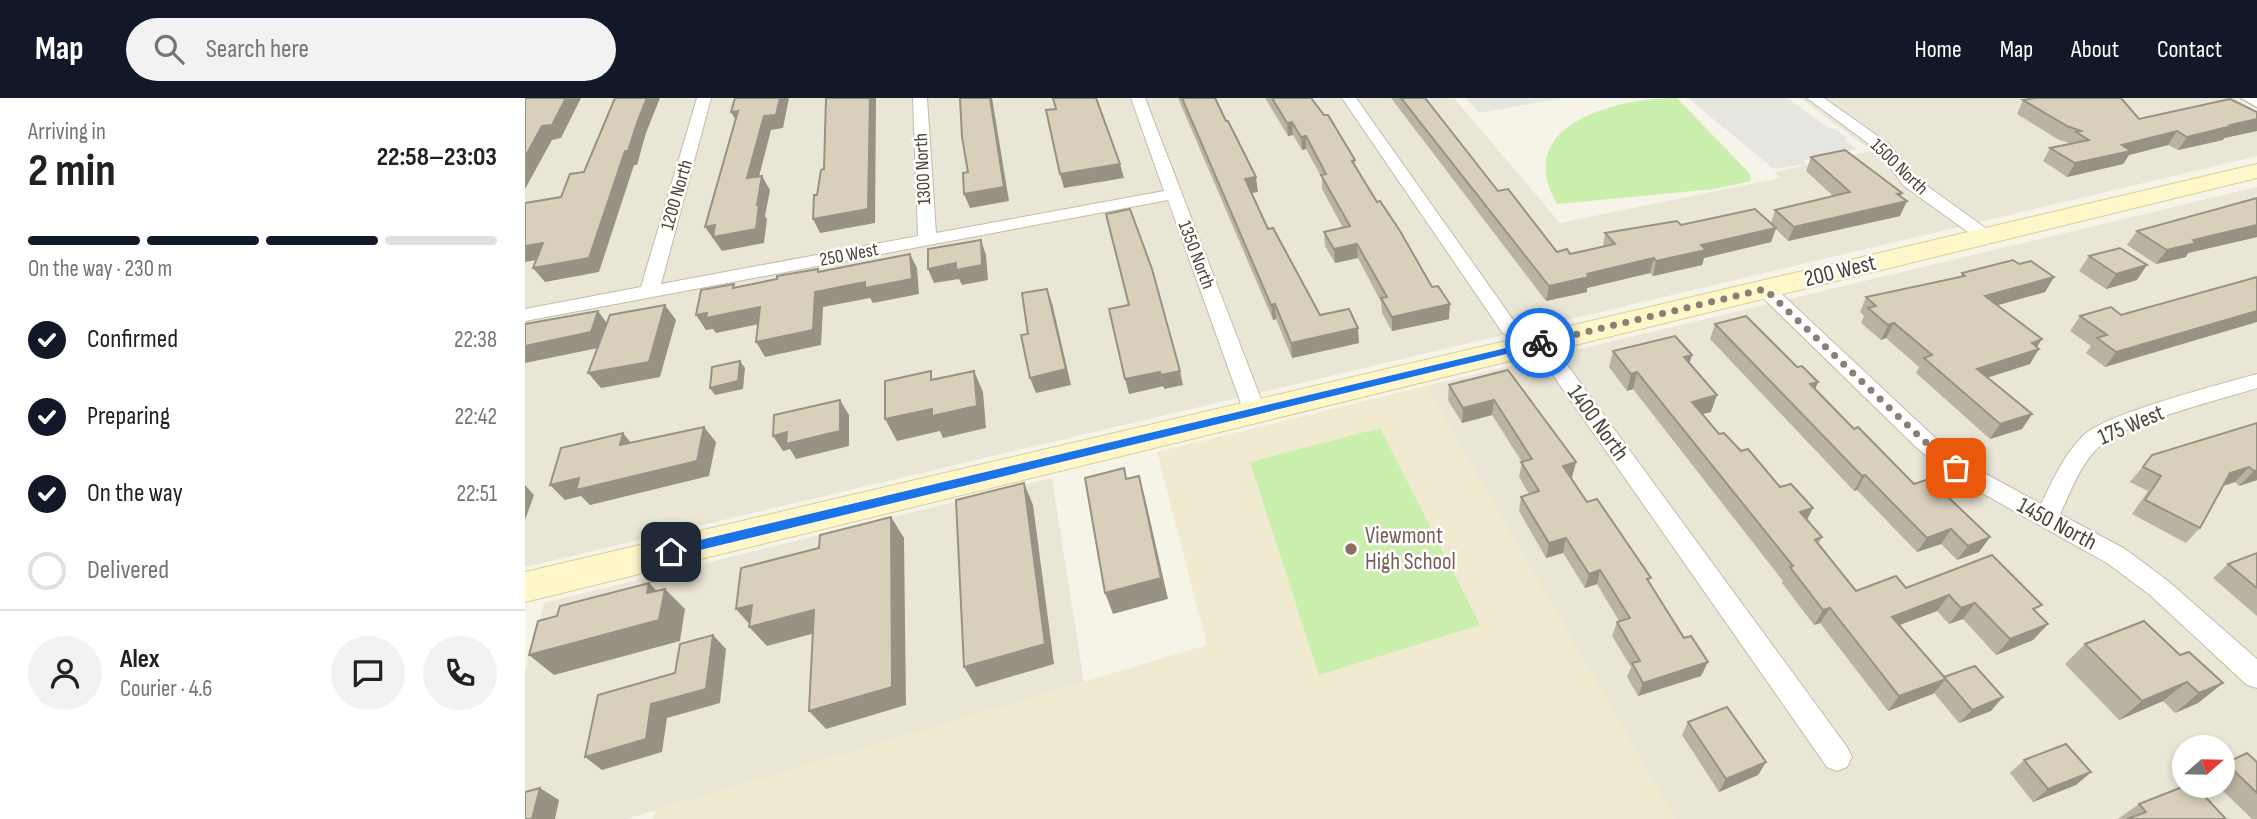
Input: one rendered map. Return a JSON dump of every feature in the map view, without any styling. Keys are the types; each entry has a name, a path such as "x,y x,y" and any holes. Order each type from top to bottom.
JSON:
{"main road":[{"name":"200 West","path":"525,587 2257,171"}],"street":[{"name":"1200 North","path":"649,292 704,98"},
{"name":"1300 North","path":"920,98 927,240"},
{"name":"1350 North","path":"1138,98 1255,412"},
{"name":"1400 North","path":"1349,98 1509,328 1555,363 1837,757"},
{"name":"1500 North","path":"1814,98 1883,147 1910,182 1985,236"},
{"path":"2250,98 2257,102"},
{"name":"250 West","path":"525,315 1174,194"},
{"name":"1450 North","path":"1765,289 1939,454 1977,481 2094,542 2137,571 2257,676"},
{"name":"175 West","path":"2046,518 2072,465 2093,439 2129,421 2257,381"}],"shaded area":[{"path":"525,98 1454,98 1560,223 1780,178 1775,172 1872,151 1800,98 2234,98 2257,111 2257,156 525,567"},
{"path":"1466,98 1563,98 1479,113"},
{"path":"1688,98 1787,98 1828,128 1835,129 1848,138 1845,140 1857,149 1803,161 1806,164 1774,169"},
{"path":"2257,187 2257,819 1675,819 1426,386"},
{"name":"Viewmont High School","path":"1426,386 1675,819 653,819 655,810 1207,645 1157,452"},
{"path":"1052,478 1084,683 626,819 525,819 525,671 544,603"}],"green space":[{"path":"1677,98 1750,174 1751,181 1714,189 1557,204 1546,176 1548,153 1559,135 1578,121 1601,110 1627,103"},
{"path":"1380,428 1480,625 1319,675 1250,462"}],"building":[{"path":"525,98 566,98 552,125 542,126 525,157"},
{"path":"615,98 647,98 628,151 625,151 589,258 533,268 543,243 525,246 525,203 561,197 570,174 584,172"},
{"path":"735,98 780,98 776,115 764,116 747,178 762,176 756,229 713,237 715,225 705,227 738,111 731,112"},
{"path":"826,98 870,98 868,209 813,219 814,195 817,195 821,170 824,169"},
{"path":"960,98 990,98 1004,187 964,194 963,173 968,172 962,137"},
{"path":"1053,98 1096,98 1120,164 1060,174 1046,110 1056,109"},
{"path":"1182,98 1215,98 1256,177 1245,179 1268,229 1273,228 1320,315 1349,309 1358,328 1291,343 1275,304 1271,305"},
{"path":"1272,98 1311,98 1324,115 1328,115 1377,202 1380,201 1400,231 1432,287 1438,286 1450,304 1392,317 1381,298 1387,297 1357,244 1334,249 1324,232 1350,226 1321,175 1326,174 1306,136 1301,137 1292,122 1287,123"},
{"path":"1401,98 1425,98 1498,191 1508,189 1557,252 1567,249 1570,254 1615,244 1605,233 1677,221 1681,225 1755,209 1776,228 1701,245 1706,250 1656,261 1654,258 1549,286"},
{"path":"2121,98 2139,119 2230,99 2257,112 2257,119 2187,137 2177,131 2122,145 2131,151 2075,163 2050,148 2089,140 2076,132 2081,131 2067,126 2023,100"},
{"path":"1845,150 1902,193 1897,194 1907,201 1794,227 1775,210 1850,192 1811,157"},
{"path":"2257,198 2257,225 2193,240 2196,243 2167,250 2137,231"},
{"path":"1130,209 1152,269 1180,371 1125,379 1109,309 1129,305 1106,214"},
{"path":"981,240 982,265 956,270 956,263 928,269 928,249"},
{"path":"2120,248 2147,265 2116,274 2089,256"},
{"path":"910,254 912,279 865,288 865,282 815,292 813,330 756,342 760,307 706,318 707,313 696,315 701,290 734,284 733,288 777,279 777,276 818,269 818,272"},
{"path":"2013,260 2019,264 2031,261 2054,277 1985,296 2042,339 2032,343 2039,349 1977,369 2032,414 2000,424 1924,358 1932,355 1894,323 1888,325 1868,308 1876,306 1866,297 1965,276 1962,273"},
{"path":"2257,277 2257,311 2116,352 2097,338 2107,335 2080,316 2111,307 2121,315"},
{"path":"1047,289 1066,369 1030,378 1021,335 1028,334 1022,293"},
{"path":"665,305 649,362 588,373 610,315"},
{"path":"598,311 591,332 525,346 525,324"},
{"path":"1746,316 1797,367 1802,366 1818,382 1810,384 1854,429 1858,427 1914,484 1929,479 1990,537 1968,546 1951,529 1927,538 1865,475 1862,476 1715,324"},
{"path":"1675,336 1692,355 1684,357 1717,395 1692,402 1719,434 1724,433 1741,451 1748,449 1780,487 1791,484 1813,508 1800,512 1822,537 1815,540 1856,591 1896,576 1906,588 1992,555 2042,605 2033,609 2048,624 2010,639 1975,603 1961,608 1949,595 1892,617 1946,679 1899,696 1830,608 1823,610 1790,567 1793,566 1637,372 1631,374 1613,351"},
{"path":"740,361 738,381 710,388 712,367"},
{"path":"1508,370 1576,462 1563,466 1587,502 1597,499 1651,578 1647,579 1684,638 1691,636 1708,662 1643,683 1632,663 1640,661 1617,622 1630,618 1600,570 1589,574 1566,538 1549,543 1521,497 1539,491 1521,462 1532,459 1494,400 1463,408 1449,385"},
{"path":"931,371 931,380 974,371 977,406 932,416 932,409 885,419 885,381"},
{"path":"840,400 840,431 786,444 787,432 773,436 774,415"},
{"path":"2257,423 2257,470 2249,467 2230,473 2200,528 2145,500 2161,476 2143,467 2152,455"},
{"path":"704,427 697,461 576,490 579,478 550,485 561,448 623,433 620,445"},
{"path":"1124,468 1126,479 1139,476 1161,578 1105,593 1085,478"},
{"path":"1024,483 1045,644 964,667 956,500"},
{"path":"891,517 892,687 809,711 814,610 749,627 752,605 736,609 741,568 819,548 820,535"},
{"path":"2257,553 2257,588 2228,564"},
{"path":"649,583 647,593 665,589 659,620 529,655 538,621 557,616 560,606"},
{"path":"2144,621 2180,655 2189,652 2223,683 2199,693 2187,682 2142,701 2085,644"},
{"path":"713,635 706,689 651,704 646,739 585,757 598,695 675,673 680,644"},
{"path":"1975,666 2003,697 1972,710 1944,677"},
{"path":"1727,707 1766,762 1726,779 1688,722"},
{"path":"2066,744 2091,772 2048,789 2024,760"},
{"path":"2247,753 2257,762 2257,793 2235,772 2235,759"},
{"path":"540,788 532,819 525,819 525,792"},
{"path":"2172,791 2172,798 2206,798 2226,819 2127,819 2146,812 2139,804"}],"way so far":[{"path":"1540,343 1765,289 1923,440 1956,468"}],"place":[{"name":"Viewmont High School","path":"1351,549"}],"route":[{"path":"671,552 1540,343"}]}
